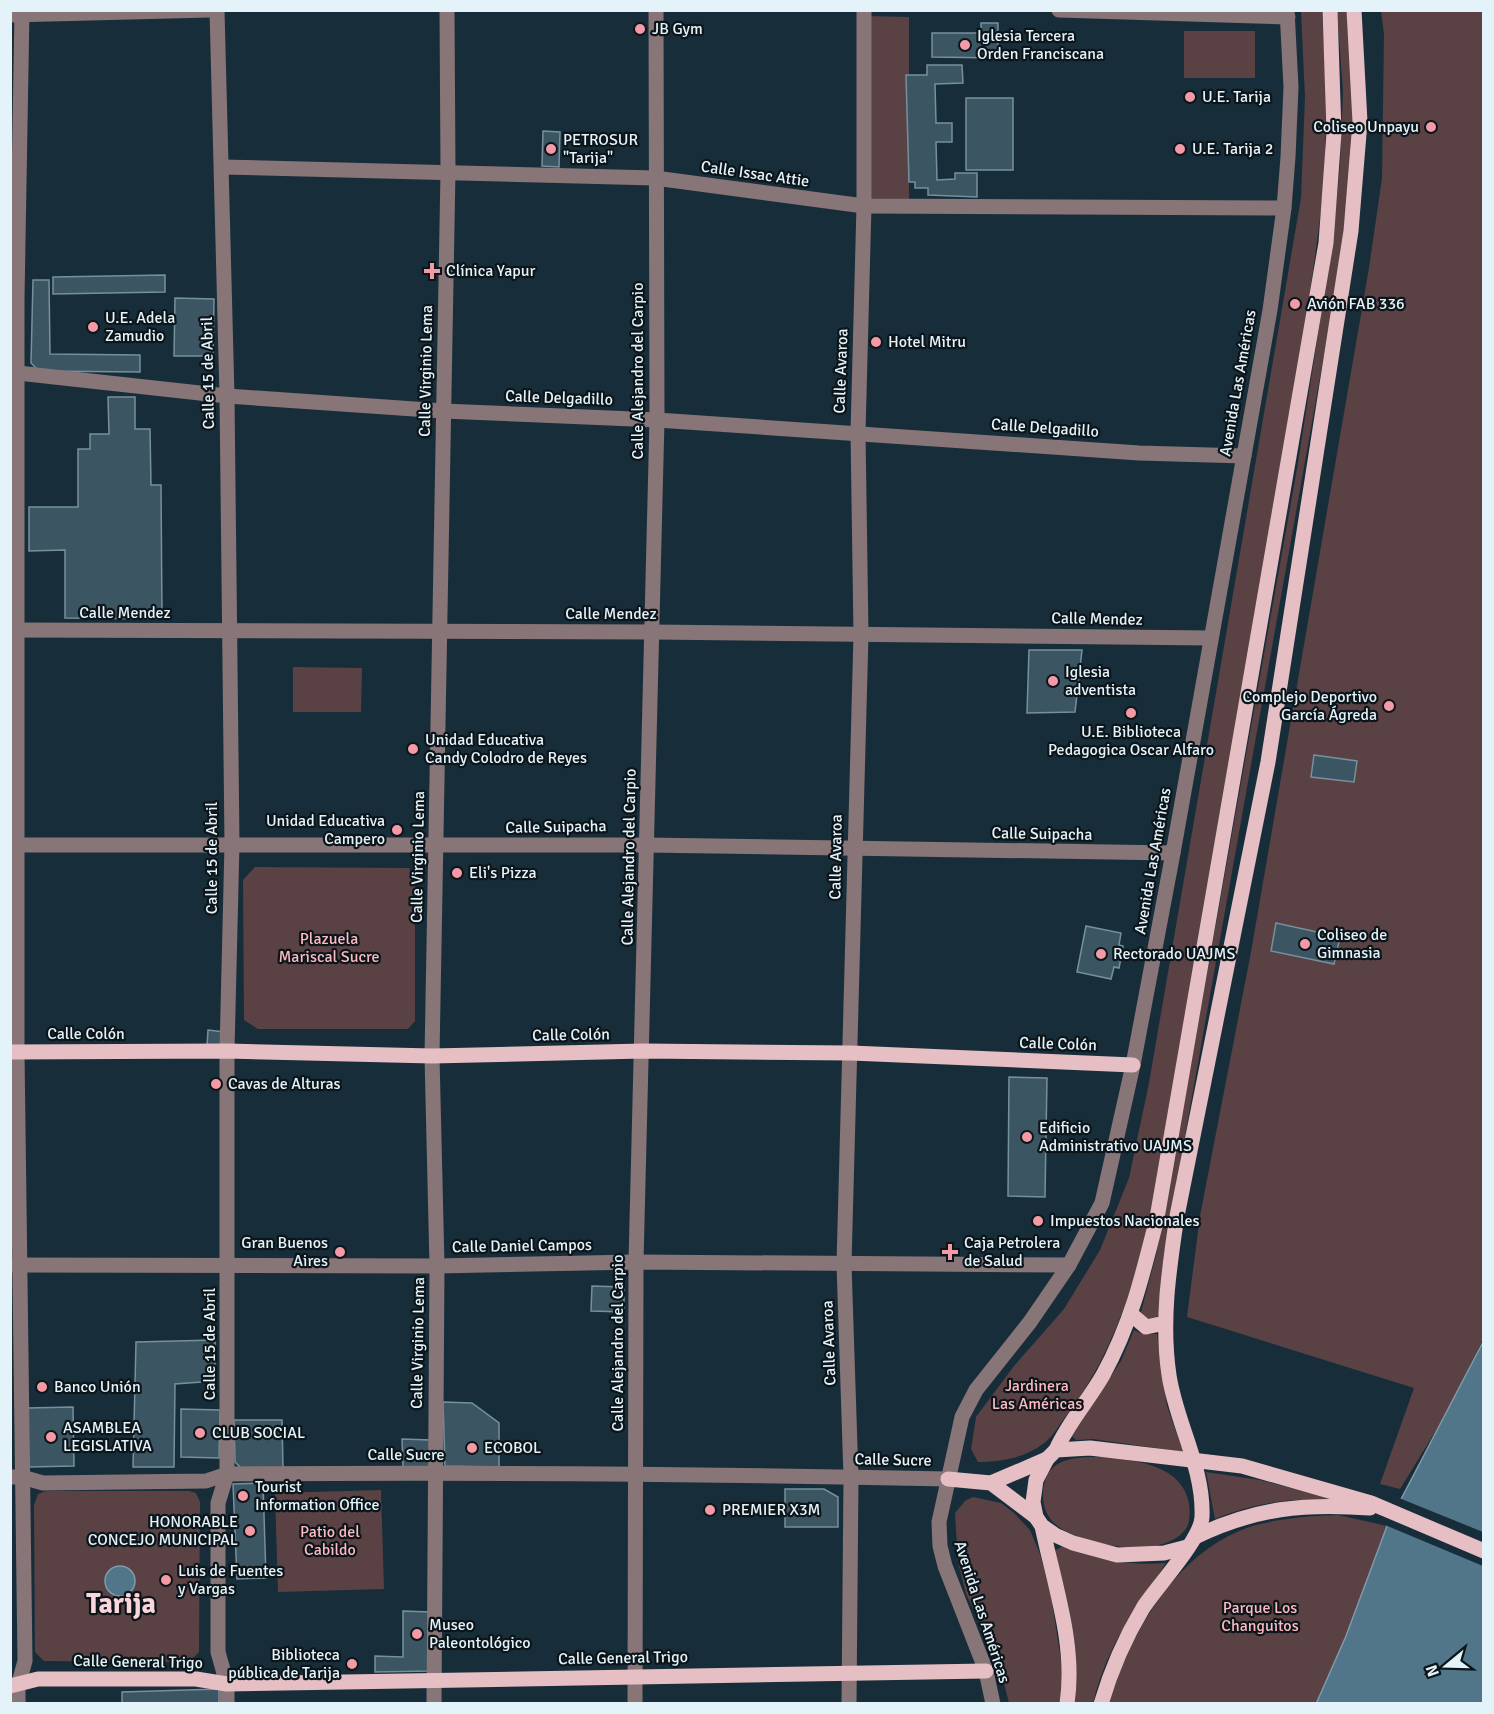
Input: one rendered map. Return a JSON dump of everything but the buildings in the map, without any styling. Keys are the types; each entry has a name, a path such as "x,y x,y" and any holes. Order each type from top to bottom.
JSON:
{"main road":[{"path":"1067,1704 1071,1678 1059,1591 1034,1502 1036,1480 1064,1432 1102,1375 1131,1314 1157,1218 1326,243 1334,133 1330,10"},
{"path":"1101,1704 1121,1647 1145,1605 1191,1542 1202,1519 1194,1462 1169,1376 1165,1323 1167,1281 1177,1216 1268,762 1351,231 1360,122 1354,10"},
{"name":"Calle Colón","path":"14,1052 227,1051 432,1056 643,1051 851,1053 1133,1065"},
{"path":"1131,1314 1146,1327 1165,1323"},
{"path":"948,1479 991,1483 1051,1454 1090,1448 1242,1466 1371,1503 1484,1551"},
{"path":"991,1483 1039,1521 1073,1543 1117,1555 1164,1553 1256,1513 1287,1508 1335,1507 1386,1511"},
{"name":"Calle General Trigo","path":"14,1686 38,1679 196,1679 227,1683 636,1677 849,1671 986,1671"}],"street":[{"path":"18,1704 14,1686 25,1661 16,1477 14,1265 14,630 18,373 14,299 18,14 210,10"},
{"name":"Calle 15 de Abril","path":"217,10 227,396 232,844 227,1051 229,1267 227,1474 218,1503 218,1652 227,1683 227,1704"},
{"name":"Calle Virginio Lema","path":"434,1704 437,1266 432,1056 448,171 447,10"},
{"name":"Calle Alejandro del Carpio","path":"635,1704 636,1262 657,420 656,10"},
{"name":"Calle Avaroa","path":"849,1704 851,1477 844,1264 861,635 858,432 864,206 864,10"},
{"path":"1059,10 1288,14"},
{"name":"Avenida Las Américas","path":"993,1704 986,1671 952,1590 940,1546 939,1522 962,1417 976,1390 1030,1322 1070,1265 1102,1203 1133,1065 1173,853 1270,310 1284,207 1291,87 1288,14"},
{"name":"Calle Issac Attie","path":"222,167 655,178 864,206 1284,207"},
{"name":"Calle Delgadillo","path":"18,373 227,396 443,411 657,420 1139,453 1244,456"},
{"name":"Calle Mendez","path":"14,630 653,632 1211,638"},
{"name":"Calle Suipacha","path":"15,845 232,844 437,847 646,845 1173,853"},
{"name":"Calle Daniel Campos","path":"14,1265 437,1266 636,1262 1070,1265"},
{"name":"Calle Sucre","path":"16,1477 43,1483 206,1481 227,1474 435,1473 635,1473 948,1479"}],"green space":[{"name":"Jardinera Las Américas","path":"1301,11 1322,11 1326,120 1320,219 1306,320 1154,1202 1140,1259 1122,1314 1083,1392 1052,1435 1036,1449 1012,1458 978,1462 971,1449 976,1417 1014,1366 1064,1309 1100,1250 1129,1178 1149,1083 1301,198 1305,97"},
{"path":"1337,11 1347,11 1353,103 1352,154 1340,265 1164,1254 1160,1286 1160,1313 1156,1319 1149,1321 1141,1312 1156,1255 1183,1109 1298,463 1333,237 1340,165 1343,92"},
{"name":"Complejo Deportivo García Ágreda","path":"1381,11 1483,11 1483,1339 1448,1411 1400,1489 1380,1484 1414,1388 1187,1317 1200,1216 1251,952 1369,268 1382,178 1384,34"},
{"path":"866,16 909,17 909,207 867,204"},
{"path":"1184,31 1255,31 1255,78 1184,78"},
{"path":"293,667 362,668 361,712 293,712"},
{"name":"Plazuela Mariscal Sucre","path":"255,867 409,868 415,879 415,1021 408,1029 258,1029 244,1020 243,880"},
{"name":"Jardinera Las Américas","path":"1134,1330 1142,1334 1157,1334 1167,1406 1183,1452 1093,1439 1076,1440 1071,1435 1121,1361"},
{"path":"1106,1457 1158,1468 1169,1473 1178,1481 1185,1491 1189,1504 1189,1522 1176,1538 1161,1544 1123,1547 1084,1539 1067,1532 1052,1521 1043,1500 1044,1483 1048,1473 1055,1466 1072,1459"},
{"path":"1206,1472 1260,1480 1333,1499 1273,1503 1215,1519"},
{"name":"Patio del Cabildo","path":"381,1490 384,1589 278,1592 275,1493"},
{"path":"46,1491 189,1491 196,1493 200,1502 199,1652 189,1662 44,1661 35,1652 34,1505 38,1494"},
{"path":"973,1497 1001,1503 1030,1530 1040,1554 1051,1595 1064,1681 1060,1703 1009,1703 998,1660 966,1594 958,1562 955,1513 965,1501"},
{"name":"Parque Los Changuitos","path":"1338,1515 1387,1526 1346,1636 1316,1703 1108,1704 1130,1648 1145,1621 1161,1596 1181,1572 1203,1552 1228,1536 1256,1525 1297,1518"},
{"path":"1063,1546 1113,1561 1166,1563 1114,1646 1093,1703 1074,1703 1075,1646 1054,1551"}],"water":[{"path":"1483,1342 1483,1703 1316,1704 1346,1636 1387,1526"},
{"path":"120,1566 131,1570 135,1581 131,1592 120,1596 109,1592 105,1581 109,1570"}],"pier":[{"path":"1399,1498 1483,1532 1483,1566 1385,1525"}],"place":[{"name":"JB Gym","path":"640,29"},
{"name":"Iglesia Tercera Orden Franciscana","path":"965,45"},
{"name":"U.E. Tarija","path":"1190,97"},
{"name":"Coliseo Unpayu","path":"1431,127"},
{"name":"PETROSUR \"Tarija\"","path":"551,149"},
{"name":"U.E. Tarija 2","path":"1180,149"},
{"name":"Clínica Yapur","path":"432,271"},
{"name":"Avión FAB 336","path":"1295,304"},
{"name":"U.E. Adela Zamudio","path":"93,327"},
{"name":"Hotel Mitru","path":"876,342"},
{"name":"Iglesia adventista","path":"1053,681"},
{"name":"Complejo Deportivo García Ágreda","path":"1389,706"},
{"name":"U.E. Biblioteca Pedagogica Oscar Alfaro","path":"1131,713"},
{"name":"Unidad Educativa Candy Colodro de Reyes","path":"413,749"},
{"name":"Unidad Educativa Campero","path":"397,830"},
{"name":"Eli's Pizza","path":"457,873"},
{"name":"Coliseo de Gimnasia","path":"1305,944"},
{"name":"Rectorado UAJMS","path":"1101,954"},
{"name":"Cavas de Alturas","path":"216,1084"},
{"name":"Edificio Administrativo UAJMS","path":"1027,1137"},
{"name":"Impuestos Nacionales","path":"1038,1221"},
{"name":"Gran Buenos Aires","path":"340,1252"},
{"name":"Caja Petrolera de Salud","path":"950,1252"},
{"name":"Banco Unión","path":"42,1387"},
{"name":"CLUB SOCIAL","path":"200,1433"},
{"name":"ASAMBLEA LEGISLATIVA","path":"51,1437"},
{"name":"ECOBOL","path":"472,1448"},
{"name":"Tourist Information Office","path":"243,1496"},
{"name":"PREMIER X3M","path":"710,1510"},
{"name":"HONORABLE CONCEJO MUNICIPAL","path":"250,1531"},
{"name":"Luis de Fuentes y Vargas","path":"166,1580"},
{"name":"Museo Paleontológico","path":"417,1634"},
{"name":"Biblioteca pública de Tarija","path":"352,1664"}],"district":[{"name":"Tarija","path":"121,1604"}]}
